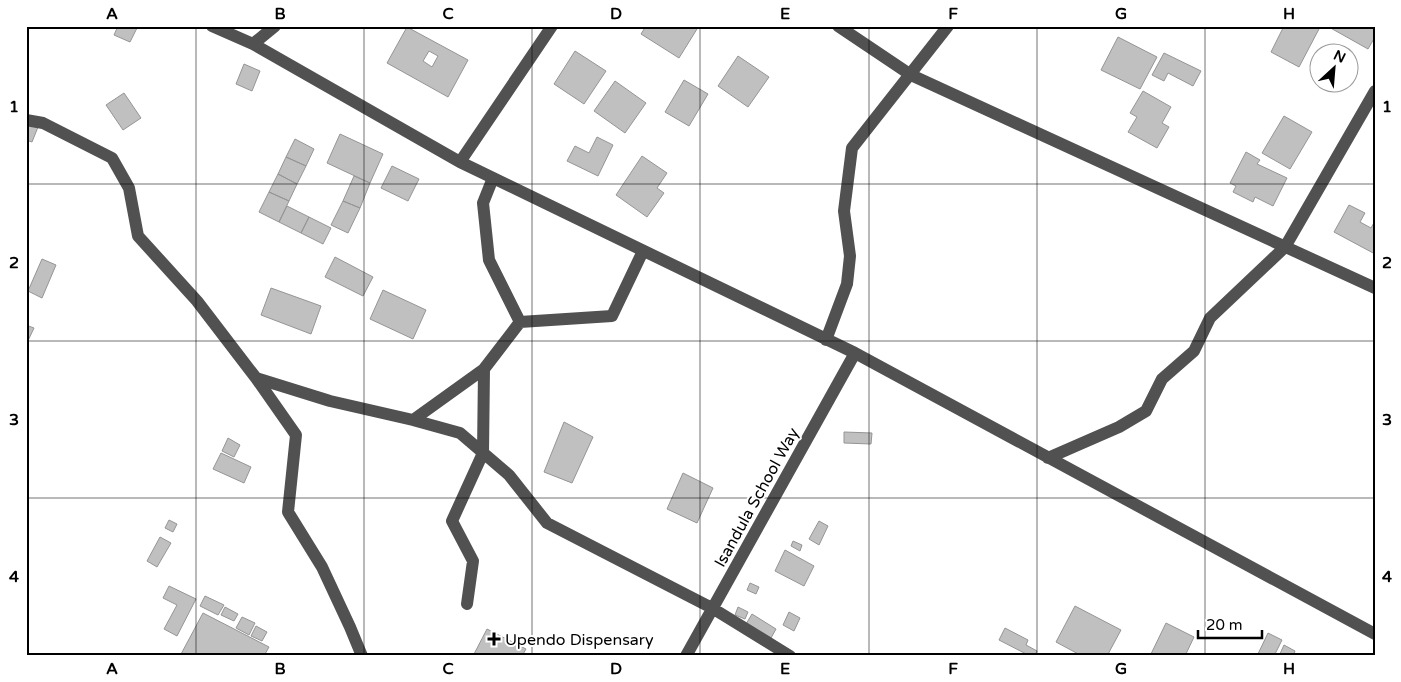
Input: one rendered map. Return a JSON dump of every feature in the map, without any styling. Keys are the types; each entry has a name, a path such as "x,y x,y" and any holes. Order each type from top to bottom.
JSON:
{"street":[{"path":"212,26 253,44 460,162 855,354 1373,630"},
{"path":"253,44 275,26"},
{"path":"460,162 552,26"},
{"path":"838,26 911,75 1375,288"},
{"path":"826,340 847,284 850,256 844,211 852,148 948,26"},
{"path":"1048,458 1119,427 1146,411 1162,379 1194,351 1210,318 1285,247 1375,91"},
{"path":"26,120 43,123 112,158 129,188 138,236 197,301 256,378 296,435 288,512 322,567 362,656"},
{"path":"493,178 483,203 489,260 520,322"},
{"path":"413,420 484,369 520,322 612,316 643,251"},
{"name":"Isandula School Way","path":"686,656 855,354"},
{"path":"467,604 473,561 452,521 483,453 484,369"},
{"path":"256,378 330,401 460,433 508,475 547,523 712,608 790,656"}],"building":[{"path":"118,26 138,26 130,42 114,35"},
{"path":"646,26 693,26 697,29 679,58 641,34"},
{"path":"1284,26 1314,26 1319,29 1312,42 1308,42 1308,50 1299,67 1271,52"},
{"path":"1327,26 1375,26 1375,37 1368,49"},
{"path":"407,27 468,60 448,97 387,63","holes":["429,51 438,56 432,67 423,61"]},
{"path":"1118,37 1157,57 1140,89 1101,70"},
{"path":"575,51 606,71 584,104 554,84"},
{"path":"1164,53 1201,71 1193,86 1168,73 1164,81 1152,75"},
{"path":"738,56 769,77 748,107 718,86"},
{"path":"244,64 260,71 252,91 236,84"},
{"path":"684,80 708,94 689,126 665,112"},
{"path":"615,81 646,103 625,133 594,111"},
{"path":"1143,91 1171,107 1162,123 1169,127 1157,148 1128,132 1137,117 1130,113"},
{"path":"124,93 141,118 123,130 106,105"},
{"path":"1284,116 1312,132 1290,169 1262,153"},
{"path":"30,117 38,127 32,142 26,140 26,127"},
{"path":"340,134 383,154 370,183 327,163"},
{"path":"597,137 613,145 598,176 567,161 575,146 589,153"},
{"path":"295,139 314,149 306,166 286,157"},
{"path":"1246,152 1260,160 1257,164 1287,178 1273,206 1255,197 1253,202 1233,192 1236,186 1230,183"},
{"path":"642,156 667,173 657,188 664,193 647,217 616,195"},
{"path":"286,157 306,166 297,184 278,174"},
{"path":"392,166 419,179 408,201 381,188"},
{"path":"278,174 297,184 289,201 269,192"},
{"path":"354,176 370,183 360,208 343,201"},
{"path":"269,192 289,201 279,222 259,212"},
{"path":"343,201 360,208 348,233 331,225"},
{"path":"1349,205 1365,213 1360,222 1371,228 1375,221 1375,254 1334,232"},
{"path":"287,206 309,217 301,233 279,222"},
{"path":"309,217 331,228 323,244 301,233"},
{"path":"335,257 373,277 363,296 325,277"},
{"path":"42,259 56,265 42,298 28,291"},
{"path":"271,288 321,306 311,334 261,315"},
{"path":"383,290 426,310 413,339 370,319"},
{"path":"26,325 34,328 26,345"},
{"path":"564,422 593,437 572,483 544,472"},
{"path":"844,432 872,433 871,444 844,443"},
{"path":"228,438 240,445 234,457 222,451"},
{"path":"221,453 251,467 244,483 213,469"},
{"path":"683,473 713,488 697,523 667,509"},
{"path":"169,520 177,524 173,532 165,528"},
{"path":"819,521 828,526 819,545 809,539"},
{"path":"160,537 171,543 157,567 147,561"},
{"path":"793,541 802,545 800,551 791,546"},
{"path":"785,550 814,566 804,586 775,571"},
{"path":"750,583 759,587 756,594 747,590"},
{"path":"169,586 196,599 177,636 164,629 177,605 163,598"},
{"path":"205,596 224,605 218,615 200,606"},
{"path":"1075,606 1121,630 1107,656 1082,656 1056,642"},
{"path":"225,607 238,614 234,621 221,615"},
{"path":"738,607 748,612 745,619 735,615"},
{"path":"789,612 800,618 794,631 783,625"},
{"path":"203,613 269,647 264,656 180,656"},
{"path":"752,614 776,629 771,638 746,624"},
{"path":"242,617 255,623 249,635 236,628"},
{"path":"1166,623 1194,637 1185,656 1150,656"},
{"path":"256,626 267,632 262,641 251,636"},
{"path":"1005,628 1028,640 1026,645 1037,651 1035,656 1030,656 999,640"},
{"name":"Upendo Dispensary","path":"487,629 526,649 522,656 473,656"},
{"path":"1268,633 1282,640 1274,656 1257,656"},
{"path":"1284,645 1295,651 1293,656 1279,656"}],"place":[{"name":"Upendo Dispensary","path":"494,639"}]}
